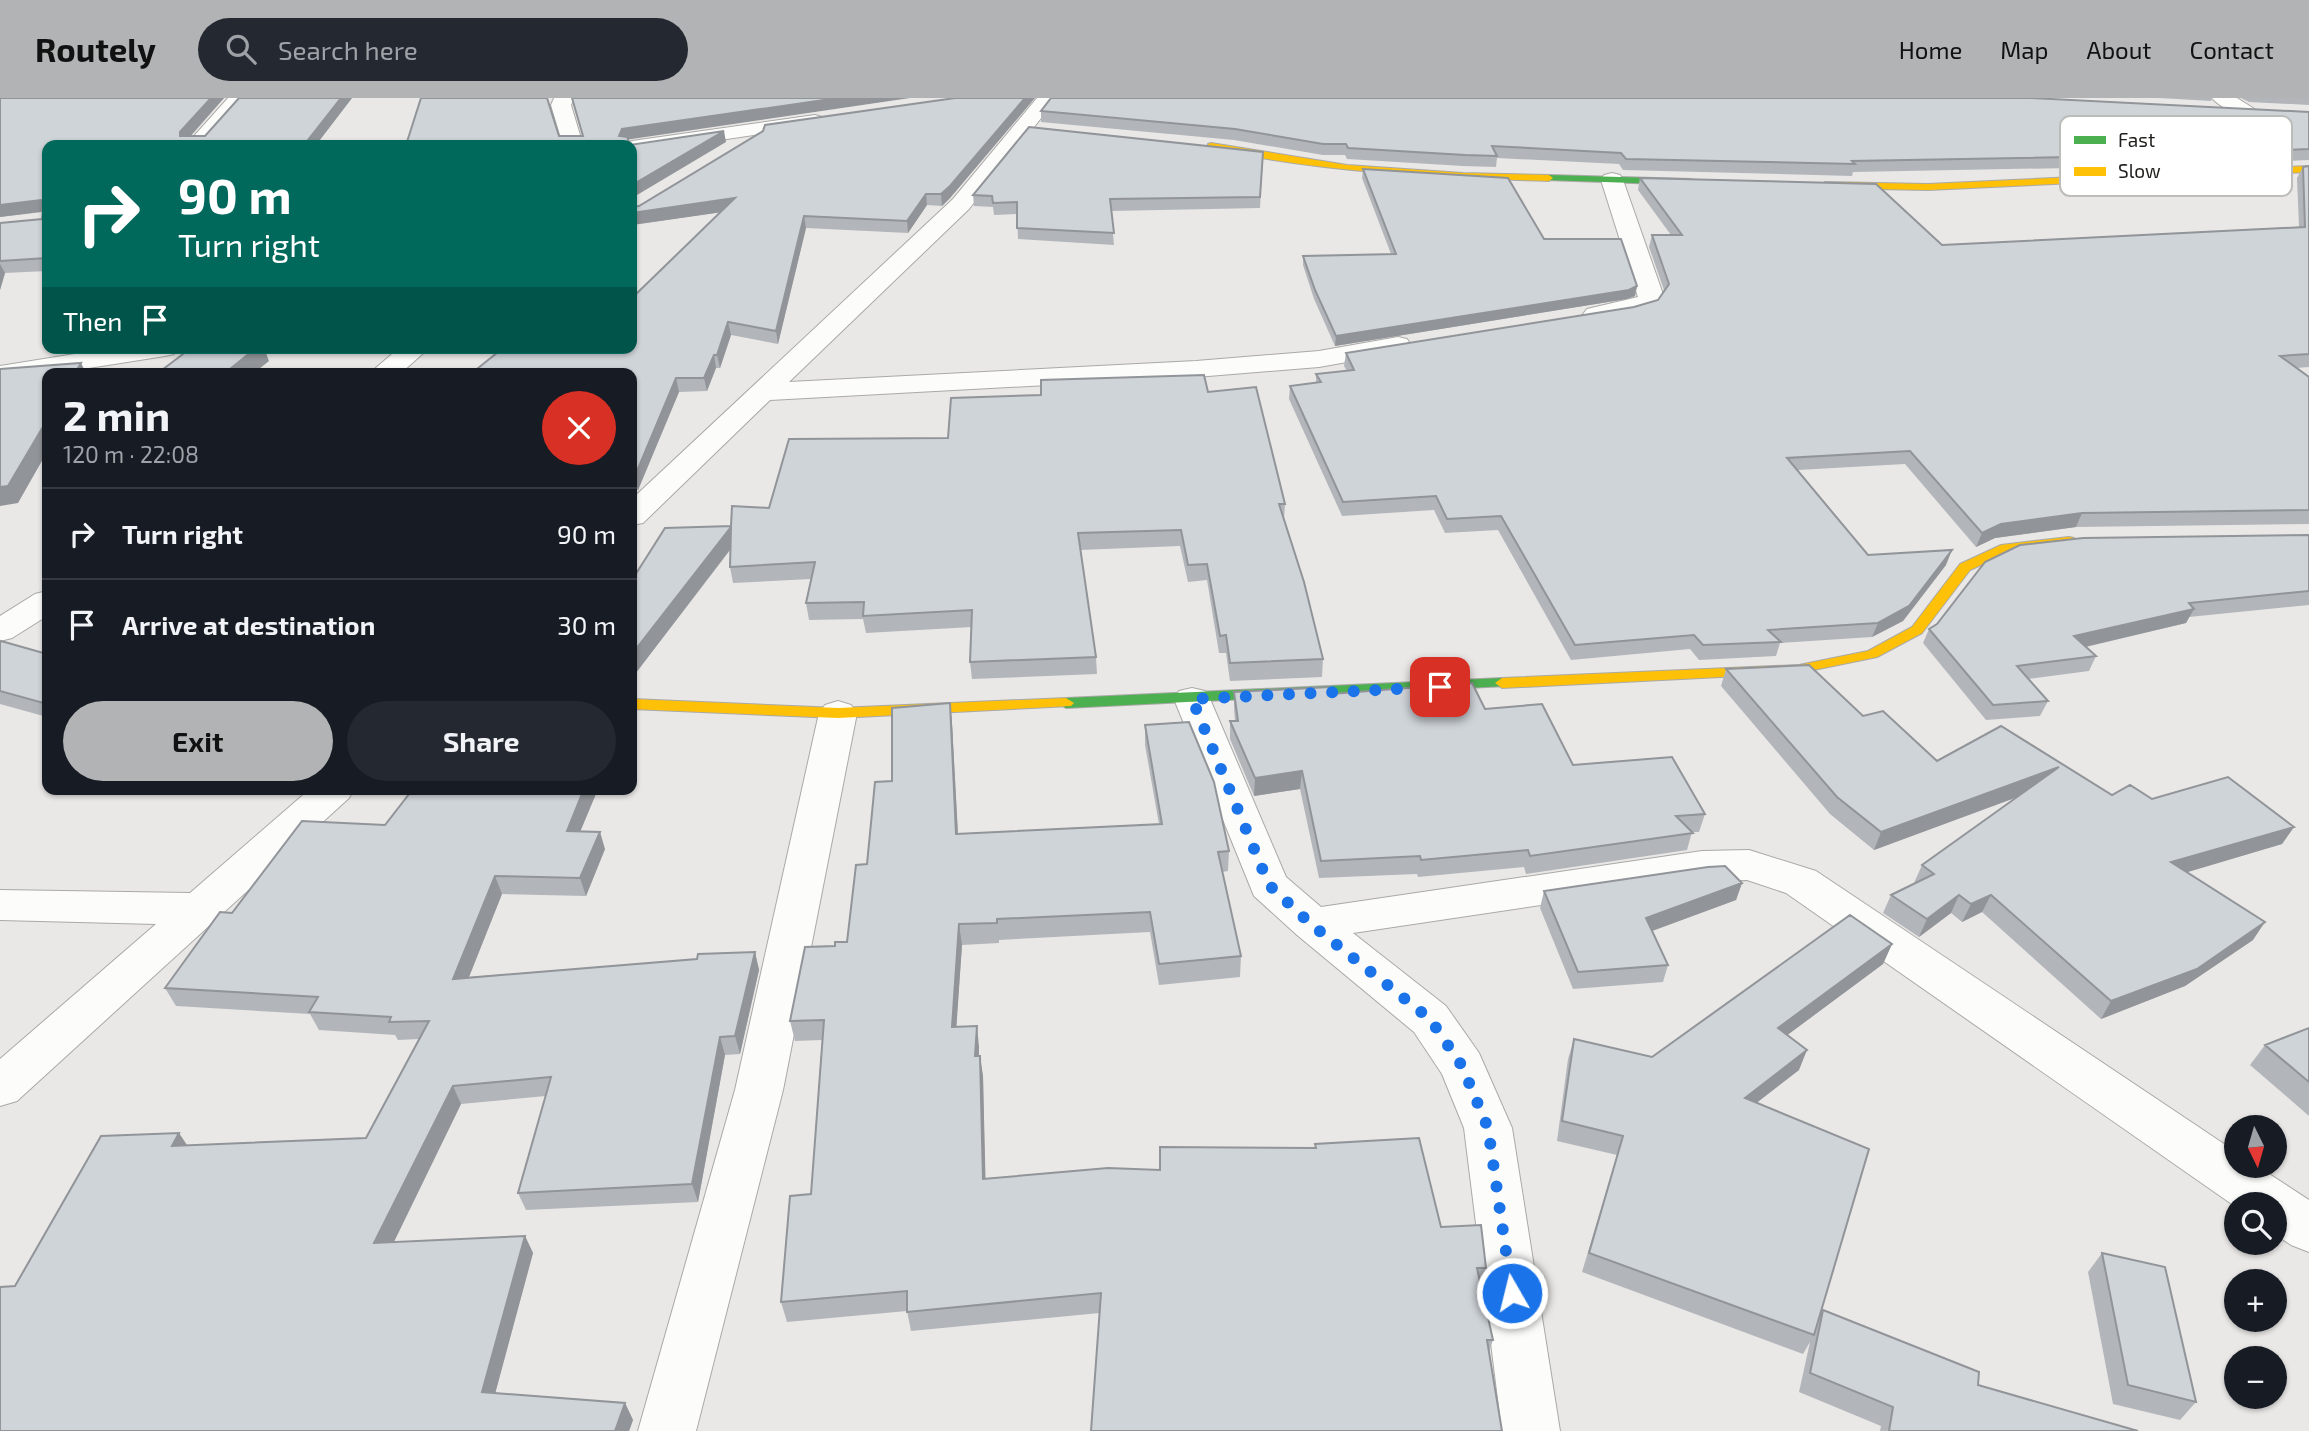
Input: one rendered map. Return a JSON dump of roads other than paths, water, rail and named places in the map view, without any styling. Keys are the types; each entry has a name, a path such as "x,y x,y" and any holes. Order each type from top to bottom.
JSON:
{"street":[{"path":"201,140 239,98"},
{"path":"564,98 561,105 572,140"},
{"path":"637,511 961,204 1029,130 1047,98"},
{"path":"2215,103 2252,110"},
{"path":"637,146 832,119"},
{"path":"724,155 769,128"},
{"path":"1198,145 1347,168 1463,176 1702,182"},
{"path":"1576,318 1631,309 1645,305 1651,297 1612,180"},
{"path":"1807,184 1928,187 2060,181"},
{"path":"764,392 1196,369 1319,359 1425,341"},
{"path":"0,374 127,354"},
{"path":"390,368 408,354"},
{"path":"637,704 838,713 1192,699 1799,669 1872,654 1917,630 1965,567 2006,548 2090,540"},
{"path":"0,631 42,604"},
{"path":"1192,699 1269,885 1312,925 1430,1019 1462,1066 1488,1128 1531,1431"},
{"path":"667,1431 759,1090 838,713"},
{"path":"0,1087 328,795"},
{"path":"1312,925 1702,866 1749,865 1801,882 2255,1192"},
{"path":"0,905 201,909"},
{"path":"2287,1214 2309,1228"}]}
